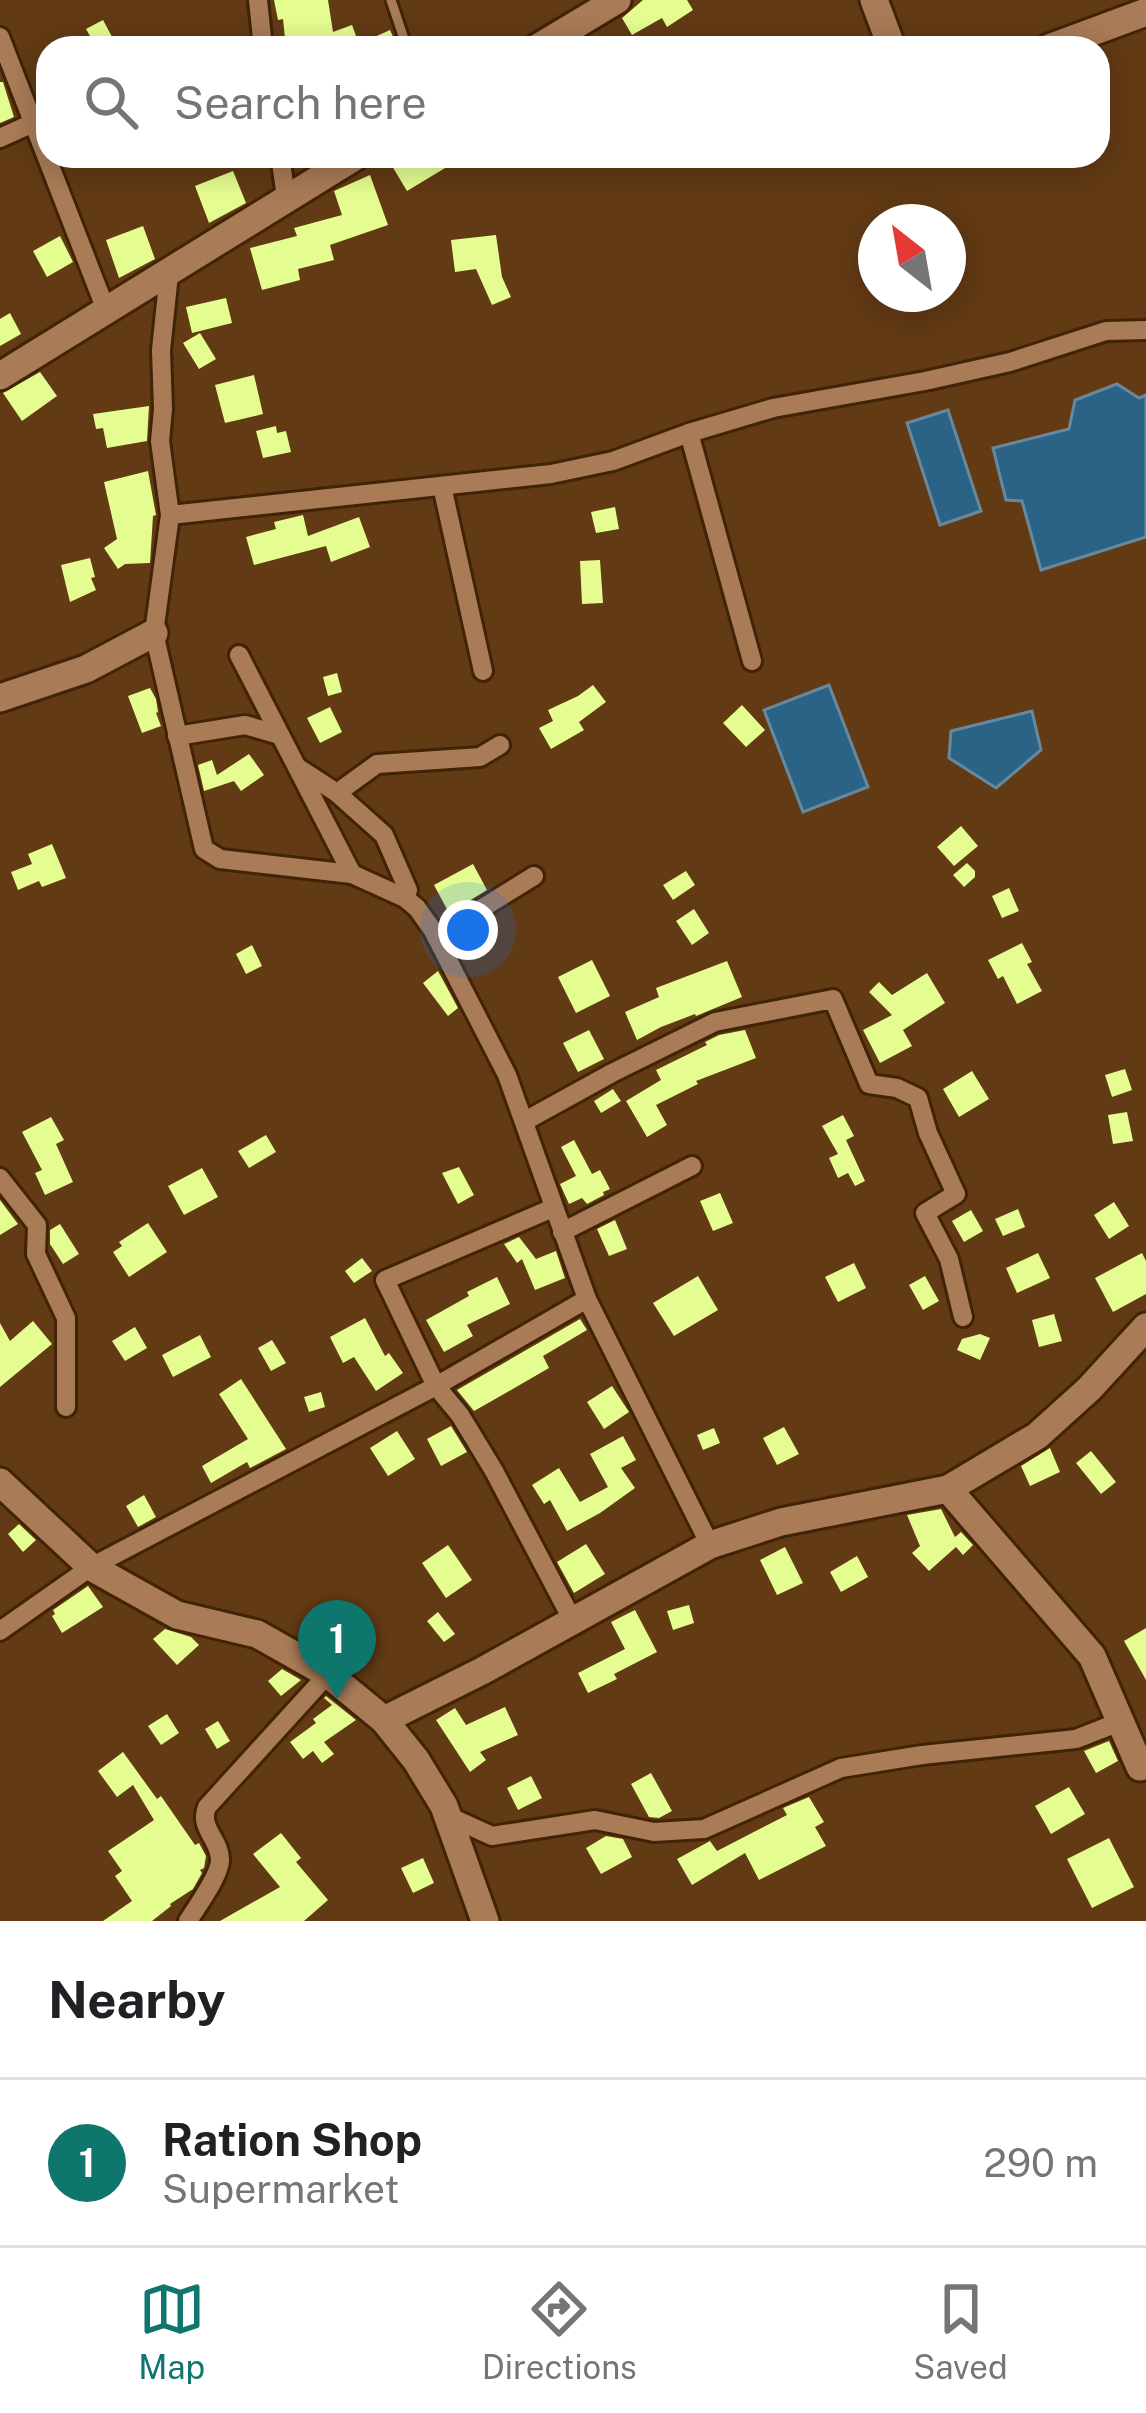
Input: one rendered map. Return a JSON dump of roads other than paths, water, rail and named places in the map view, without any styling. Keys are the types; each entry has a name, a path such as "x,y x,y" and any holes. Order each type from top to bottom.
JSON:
{"main road":[{"path":"557,36 617,0"},
{"path":"874,0 888,36"},
{"path":"1081,36 1146,12"},
{"path":"0,376 336,168"},
{"path":"0,698 86,669 154,633"},
{"path":"385,1720 710,1545 781,1522 948,1489 1037,1436 1146,1327"},
{"path":"0,1482 91,1567 177,1616 257,1634 328,1674 385,1720 416,1760 448,1816 485,1921"},
{"path":"948,1489 1092,1656 1144,1770"}],"street":[{"path":"258,0 262,36"},
{"path":"0,37 36,131"},
{"path":"0,138 33,123"},
{"path":"51,168 106,310"},
{"path":"282,168 286,197"},
{"path":"169,274 161,350 160,441 170,515 154,633 200,839 211,856 352,874 417,908 507,1075 587,1299 710,1545"},
{"path":"170,515 551,474 613,461 773,408 925,382 1010,362 1106,331 1146,330"},
{"path":"689,433 752,661"},
{"path":"442,485 483,671"},
{"path":"239,655 352,874"},
{"path":"177,736 245,725 280,735"},
{"path":"337,793 377,764 480,757 500,746"},
{"path":"296,766 337,793 384,835 408,890 405,898"},
{"path":"436,937 534,876"},
{"path":"525,1121 715,1022 833,999 869,1084 897,1088 918,1098 956,1194 925,1213 949,1259 963,1318"},
{"path":"562,1232 692,1166"},
{"path":"1,1183 37,1225 36,1254 67,1318 66,1407"},
{"path":"553,1208 385,1280 436,1386 494,1471 573,1621"},
{"path":"0,1631 91,1567 436,1386 587,1299"},
{"path":"188,1921 220,1859 203,1821 207,1807 328,1674"},
{"path":"448,1816 492,1837 595,1820 654,1832 704,1829 841,1768 1076,1739 1122,1721"}],"lane":[{"path":"392,0 402,36"}],"water":[{"path":"1117,384 1139,398 1146,395 1146,537 1041,570 1022,501 1006,500 993,448 1069,429 1075,400"},
{"path":"948,410 981,511 940,525 907,423"},
{"path":"829,685 868,787 803,812 764,710"},
{"path":"1032,711 1041,750 996,788 949,758 951,731"}],"place":[{"name":"Ration Shop","path":"337,1699"}]}
